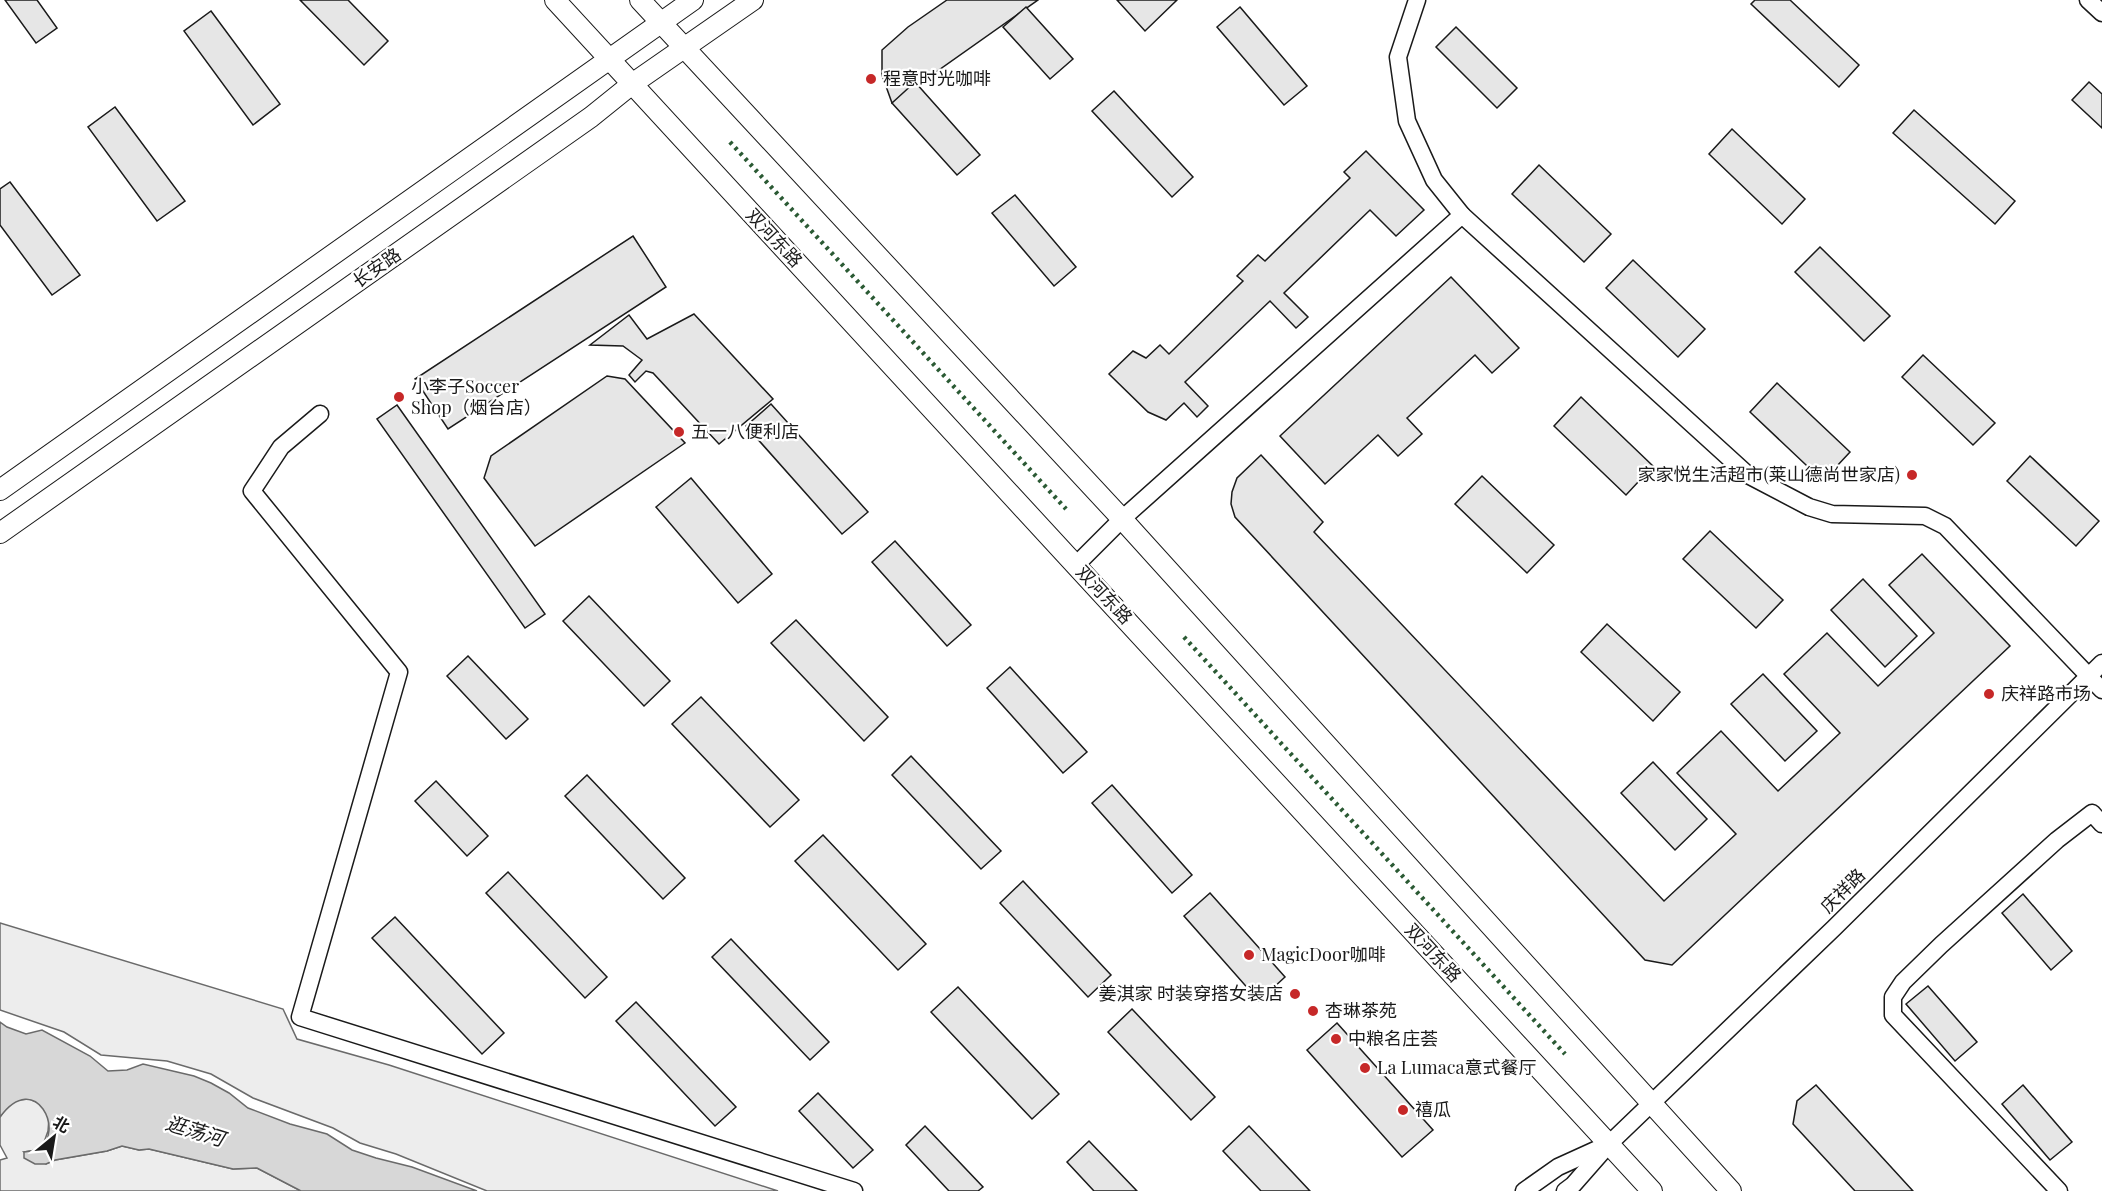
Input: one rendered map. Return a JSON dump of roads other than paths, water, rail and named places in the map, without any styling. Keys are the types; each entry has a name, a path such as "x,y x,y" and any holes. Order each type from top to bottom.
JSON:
{"street":[{"name":"双河东路","path":"555,0 1652,1191"},
{"path":"640,0 1122,519 1731,1191"},
{"name":"长安路","path":"0,490 693,0"},
{"name":"长安路","path":"0,533 591,117 632,84 753,0"},
{"path":"1417,0 1398,57 1407,121 1434,180 1462,215 1748,475 1809,507 1832,514 1925,516 1944,526 2102,690"},
{"path":"2088,0 2102,13"},
{"path":"1076,565 1122,519 1462,215"},
{"path":"320,414 281,447 252,491 399,672 300,1017 854,1191"},
{"name":"庆祥路","path":"1564,1191 1573,1185 1609,1144 1834,928 2102,663"},
{"path":"2059,1191 1893,1015 1893,997 1903,982 1941,945 2057,840 2092,813 2102,824"},
{"name":"庆祥路","path":"1524,1191 1558,1167 1609,1144"}],"water":[{"name":"逛荡河","path":"0,1022 26,1034 42,1030 90,1056 108,1071 127,1070 143,1064 194,1076 229,1093 248,1108 290,1124 327,1134 352,1150 412,1167 477,1191 301,1191 257,1168 233,1169 149,1149 139,1150 122,1146 107,1151 55,1160 46,1164 35,1164 24,1158 24,1152 38,1149 46,1141 49,1131 48,1119 43,1109 35,1102 25,1099 13,1104 0,1117"}],"place":[{"name":"程意时光咖啡","path":"871,79"},
{"name":"小李子Soccer Shop（烟台店）","path":"399,397"},
{"name":"五一八便利店","path":"679,432"},
{"name":"家家悦生活超市(莱山德尚世家店)","path":"1912,475"},
{"name":"庆祥路市场","path":"1989,694"},
{"name":"MagicDoor咖啡","path":"1249,955"},
{"name":"姜淇家 时装穿搭女装店","path":"1295,994"},
{"name":"杏琳茶苑","path":"1313,1011"},
{"name":"中粮名庄荟","path":"1336,1039"},
{"name":"La Lumaca意式餐厅","path":"1365,1068"},
{"name":"禧瓜","path":"1403,1110"}]}
